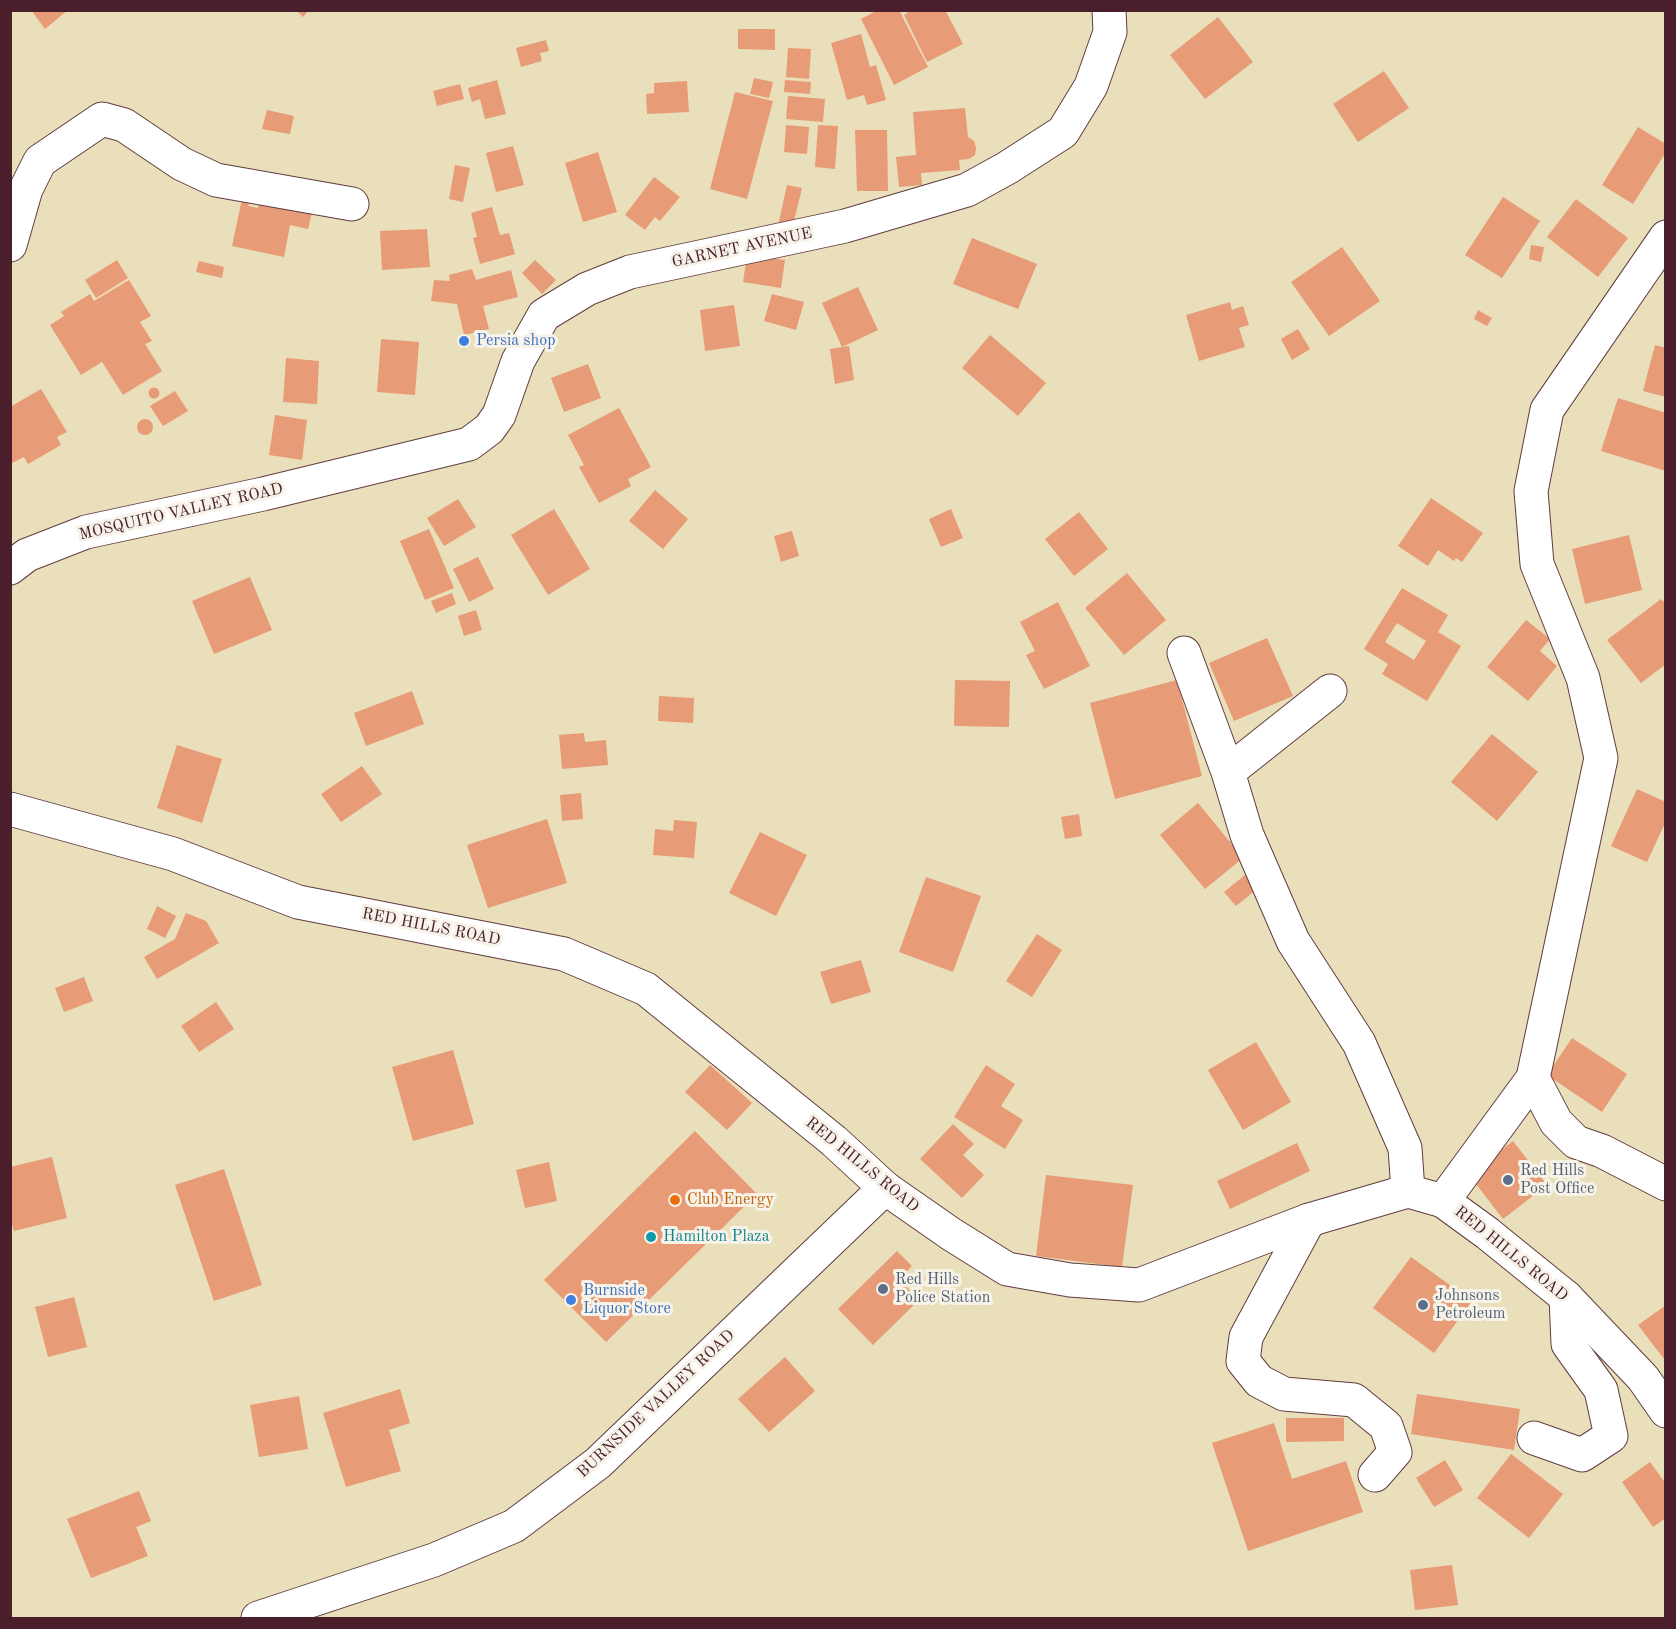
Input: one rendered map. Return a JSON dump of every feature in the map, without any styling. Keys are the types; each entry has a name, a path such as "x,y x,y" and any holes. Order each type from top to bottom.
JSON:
{"street":[{"name":"GARNET AVENUE","path":"357,470 469,444 489,429 499,415 518,361 544,315 587,289 630,272 846,226 967,190 1007,168 1063,132 1091,87 1110,32 1109,10"},
{"path":"10,245 26,189 40,161 102,119 124,124 182,164 216,180 352,204"},
{"path":"1443,1201 1533,1078 1601,758 1583,678 1537,564 1531,491 1547,410 1665,237"},
{"name":"MOSQUITO VALLEY ROAD","path":"10,568 27,555 86,532 263,494 357,470"},
{"path":"1184,653 1228,772 1247,835 1293,941 1359,1043 1406,1148 1408,1191"},
{"path":"1228,772 1330,691"},
{"name":"RED HILLS ROAD","path":"10,809 173,854 298,902 564,954 646,989 834,1142 885,1188 951,1234 1007,1269 1071,1280 1139,1285 1309,1220 1408,1191 1443,1201 1487,1233 1566,1297 1643,1378 1665,1411"},
{"path":"1533,1078 1556,1122 1576,1142 1602,1152 1665,1184"},
{"name":"BURNSIDE VALLEY ROAD","path":"258,1618 435,1560 514,1526 598,1463 885,1188"},
{"path":"1309,1220 1246,1337 1243,1361 1259,1381 1284,1394 1354,1400 1386,1426 1395,1452 1375,1475"},
{"path":"1534,1438 1582,1455 1611,1436 1601,1390 1568,1344 1566,1297"}],"building":[{"path":"31,10 68,10 45,29"},
{"path":"296,10 309,10 303,17"},
{"path":"878,10 899,10 928,67 894,85 861,19"},
{"path":"912,10 945,10 963,44 927,62 904,15"},
{"path":"1218,17 1253,62 1205,99 1170,55"},
{"path":"738,29 775,29 775,50 738,49"},
{"path":"861,34 870,67 876,65 886,100 867,105 864,95 847,100 831,43"},
{"path":"546,40 549,51 540,53 542,61 521,67 516,48"},
{"path":"788,48 811,49 809,79 786,77"},
{"path":"1384,71 1409,108 1358,142 1333,104"},
{"path":"754,78 773,82 769,98 750,94"},
{"path":"497,80 506,114 485,119 480,99 472,102 468,88"},
{"path":"785,80 811,82 810,94 784,92"},
{"path":"687,81 689,112 647,114 646,94 654,93 654,83"},
{"path":"460,84 464,99 437,106 433,91"},
{"path":"735,92 773,101 747,199 710,189"},
{"path":"788,96 825,99 823,122 786,119"},
{"path":"965,108 968,137 974,141 975,155 969,159 959,160 960,170 921,173 922,185 899,187 896,157 916,155 913,112"},
{"path":"267,110 294,116 290,134 262,129"},
{"path":"786,125 809,127 807,154 784,152"},
{"path":"818,125 838,126 835,169 815,167"},
{"path":"1638,127 1666,144 1666,152 1633,204 1602,185"},
{"path":"855,130 887,130 888,191 857,191"},
{"path":"513,146 524,185 496,192 486,153"},
{"path":"598,152 617,212 583,222 565,163"},
{"path":"455,165 470,168 463,202 449,199"},
{"path":"654,177 680,197 660,221 655,217 645,230 625,215"},
{"path":"787,185 802,188 792,229 778,226"},
{"path":"243,194 251,196 248,206 258,208 260,198 313,209 308,229 290,225 284,257 232,246"},
{"path":"1503,197 1540,221 1502,278 1465,255"},
{"path":"1576,199 1628,238 1598,277 1547,237"},
{"path":"492,207 500,235 509,233 515,254 480,264 473,238 477,237 471,213"},
{"path":"427,229 430,267 382,270 380,231"},
{"path":"972,238 1037,264 1018,309 953,284"},
{"path":"1531,245 1544,247 1541,262 1529,259"},
{"path":"1342,247 1380,301 1329,336 1291,282"},
{"path":"747,255 785,260 781,288 743,282"},
{"path":"117,260 128,278 96,298 85,280"},
{"path":"535,260 556,280 542,294 522,273"},
{"path":"199,261 224,267 222,278 196,272"},
{"path":"472,269 476,280 511,270 518,297 483,306 489,329 464,335 457,304 431,301 434,280 450,281 449,275"},
{"path":"129,280 151,316 140,322 152,341 145,344 162,371 123,395 102,362 81,375 50,325 64,316 61,312 90,294 94,301"},
{"path":"858,287 878,330 842,347 822,303"},
{"path":"772,294 804,302 796,330 764,321"},
{"path":"1230,302 1232,310 1243,306 1249,325 1239,328 1245,347 1199,361 1186,315"},
{"path":"734,305 740,346 705,351 700,310"},
{"path":"1478,310 1492,318 1487,326 1474,319"},
{"path":"1298,329 1310,349 1292,360 1281,339"},
{"path":"990,335 1046,383 1018,416 962,368"},
{"path":"381,339 419,342 415,395 377,392"},
{"path":"1655,345 1666,348 1666,397 1643,391"},
{"path":"849,346 854,380 835,384 830,349"},
{"path":"286,358 319,361 317,404 283,402"},
{"path":"588,364 601,398 564,412 551,378"},
{"path":"154,388 158,389 158,397 154,398 150,397 149,393 150,389"},
{"path":"41,389 67,432 57,437 61,445 28,464 24,457 10,464 10,407"},
{"path":"175,391 188,411 163,426 150,406"},
{"path":"1618,398 1666,413 1666,471 1601,451"},
{"path":"619,408 651,467 628,479 631,486 599,503 579,467 584,465 568,435"},
{"path":"275,415 307,420 302,460 269,455"},
{"path":"145,419 151,421 153,427 151,433 145,435 139,433 137,427 139,421"},
{"path":"655,490 688,519 663,549 629,521"},
{"path":"1431,498 1483,533 1462,562 1456,558 1454,561 1438,550 1428,566 1398,546"},
{"path":"458,499 476,527 444,546 427,518"},
{"path":"554,509 590,569 548,595 511,535"},
{"path":"951,509 963,538 941,547 929,519"},
{"path":"1079,512 1108,549 1074,576 1045,539"},
{"path":"429,529 454,588 425,600 400,541"},
{"path":"792,531 799,556 781,562 774,536"},
{"path":"1629,535 1642,590 1585,604 1572,549"},
{"path":"478,557 494,589 469,602 453,569"},
{"path":"1127,573 1166,620 1124,655 1085,608"},
{"path":"250,577 272,630 214,654 192,601"},
{"path":"1402,588 1448,615 1438,632 1461,646 1427,701 1382,674 1388,664 1364,649","holes":["1397,623 1426,641 1414,660 1385,642"]},
{"path":"452,593 456,604 436,613 431,601"},
{"path":"1661,599 1666,604 1666,664 1641,683 1607,640"},
{"path":"1058,602 1090,666 1044,689 1026,655 1035,651 1020,622"},
{"path":"476,610 482,630 464,636 458,616"},
{"path":"1526,620 1550,639 1540,651 1557,666 1528,701 1487,667"},
{"path":"1267,638 1293,696 1234,721 1209,663"},
{"path":"955,680 1010,681 1009,727 954,726"},
{"path":"1177,680 1202,776 1115,799 1090,703"},
{"path":"412,691 424,724 366,746 354,713"},
{"path":"659,696 694,698 693,723 658,721"},
{"path":"584,733 585,742 606,740 608,765 562,769 559,735"},
{"path":"1492,734 1538,772 1497,821 1451,782"},
{"path":"177,745 222,759 202,823 157,808"},
{"path":"362,766 382,794 341,822 321,794"},
{"path":"1637,789 1666,802 1666,821 1647,862 1611,846"},
{"path":"581,793 583,819 562,821 560,795"},
{"path":"1198,803 1243,858 1205,889 1160,835"},
{"path":"1079,814 1082,836 1065,839 1061,817"},
{"path":"547,819 567,883 488,908 467,845"},
{"path":"674,820 697,822 694,858 653,855 655,829 673,831"},
{"path":"760,832 807,855 776,916 729,893"},
{"path":"1250,871 1262,885 1236,906 1224,892"},
{"path":"926,877 981,896 953,972 899,952"},
{"path":"157,906 176,916 165,938 147,929"},
{"path":"186,913 206,921 219,943 157,979 144,957 175,939"},
{"path":"1037,934 1062,950 1032,997 1006,981"},
{"path":"861,960 871,992 831,1004 820,972"},
{"path":"84,977 93,1001 64,1012 55,988"},
{"path":"216,1002 234,1029 199,1052 181,1026"},
{"path":"1572,1038 1627,1074 1602,1112 1547,1075"},
{"path":"1256,1042 1291,1102 1243,1130 1208,1070"},
{"path":"453,1050 474,1124 413,1141 392,1067"},
{"path":"710,1065 752,1103 727,1130 685,1092"},
{"path":"986,1065 1015,1084 1001,1106 1023,1120 1005,1149 954,1117"},
{"path":"953,1124 974,1144 963,1155 984,1175 962,1198 920,1159"},
{"name":"Hamilton Plaza","path":"695,1131 757,1194 606,1342 544,1280"},
{"name":"Red Hills Post Office","path":"1513,1141 1547,1185 1503,1219 1469,1175"},
{"path":"1297,1143 1310,1171 1230,1209 1217,1181"},
{"path":"52,1157 67,1218 14,1231 10,1218 10,1167"},
{"path":"549,1162 557,1201 525,1208 516,1170"},
{"path":"224,1169 262,1285 214,1301 175,1185"},
{"path":"1046,1175 1133,1185 1122,1267 1036,1256"},
{"name":"Red Hills Police Station","path":"897,1251 912,1266 899,1279 919,1300 873,1345 838,1309"},
{"name":"Johnsons Petroleum","path":"1411,1257 1472,1301 1434,1353 1373,1308"},
{"path":"74,1297 87,1347 48,1357 35,1307"},
{"path":"1666,1305 1666,1358 1664,1359 1638,1325"},
{"path":"785,1357 815,1391 769,1432 738,1399"},
{"path":"400,1389 410,1423 389,1430 401,1471 346,1487 323,1413"},
{"path":"1417,1394 1520,1409 1514,1450 1411,1434"},
{"path":"299,1396 308,1449 259,1457 250,1405"},
{"path":"1286,1418 1344,1418 1344,1441 1286,1442"},
{"path":"1274,1423 1292,1479 1346,1461 1363,1512 1248,1551 1212,1443"},
{"path":"1511,1454 1563,1494 1529,1538 1477,1498"},
{"path":"1445,1460 1463,1490 1434,1507 1416,1478"},
{"path":"1650,1462 1666,1484 1666,1518 1653,1527 1622,1482"},
{"path":"139,1491 151,1521 136,1527 148,1556 91,1578 67,1519"},
{"path":"1452,1565 1458,1605 1415,1610 1410,1570"}],"place":[{"name":"Persia shop","path":"464,341"},
{"name":"Red Hills Post Office","path":"1508,1180"},
{"name":"Club Energy","path":"675,1200"},
{"name":"Hamilton Plaza","path":"651,1237"},
{"name":"Red Hills Police Station","path":"883,1289"},
{"name":"Burnside Liquor Store","path":"571,1300"},
{"name":"Johnsons Petroleum","path":"1423,1305"}]}
